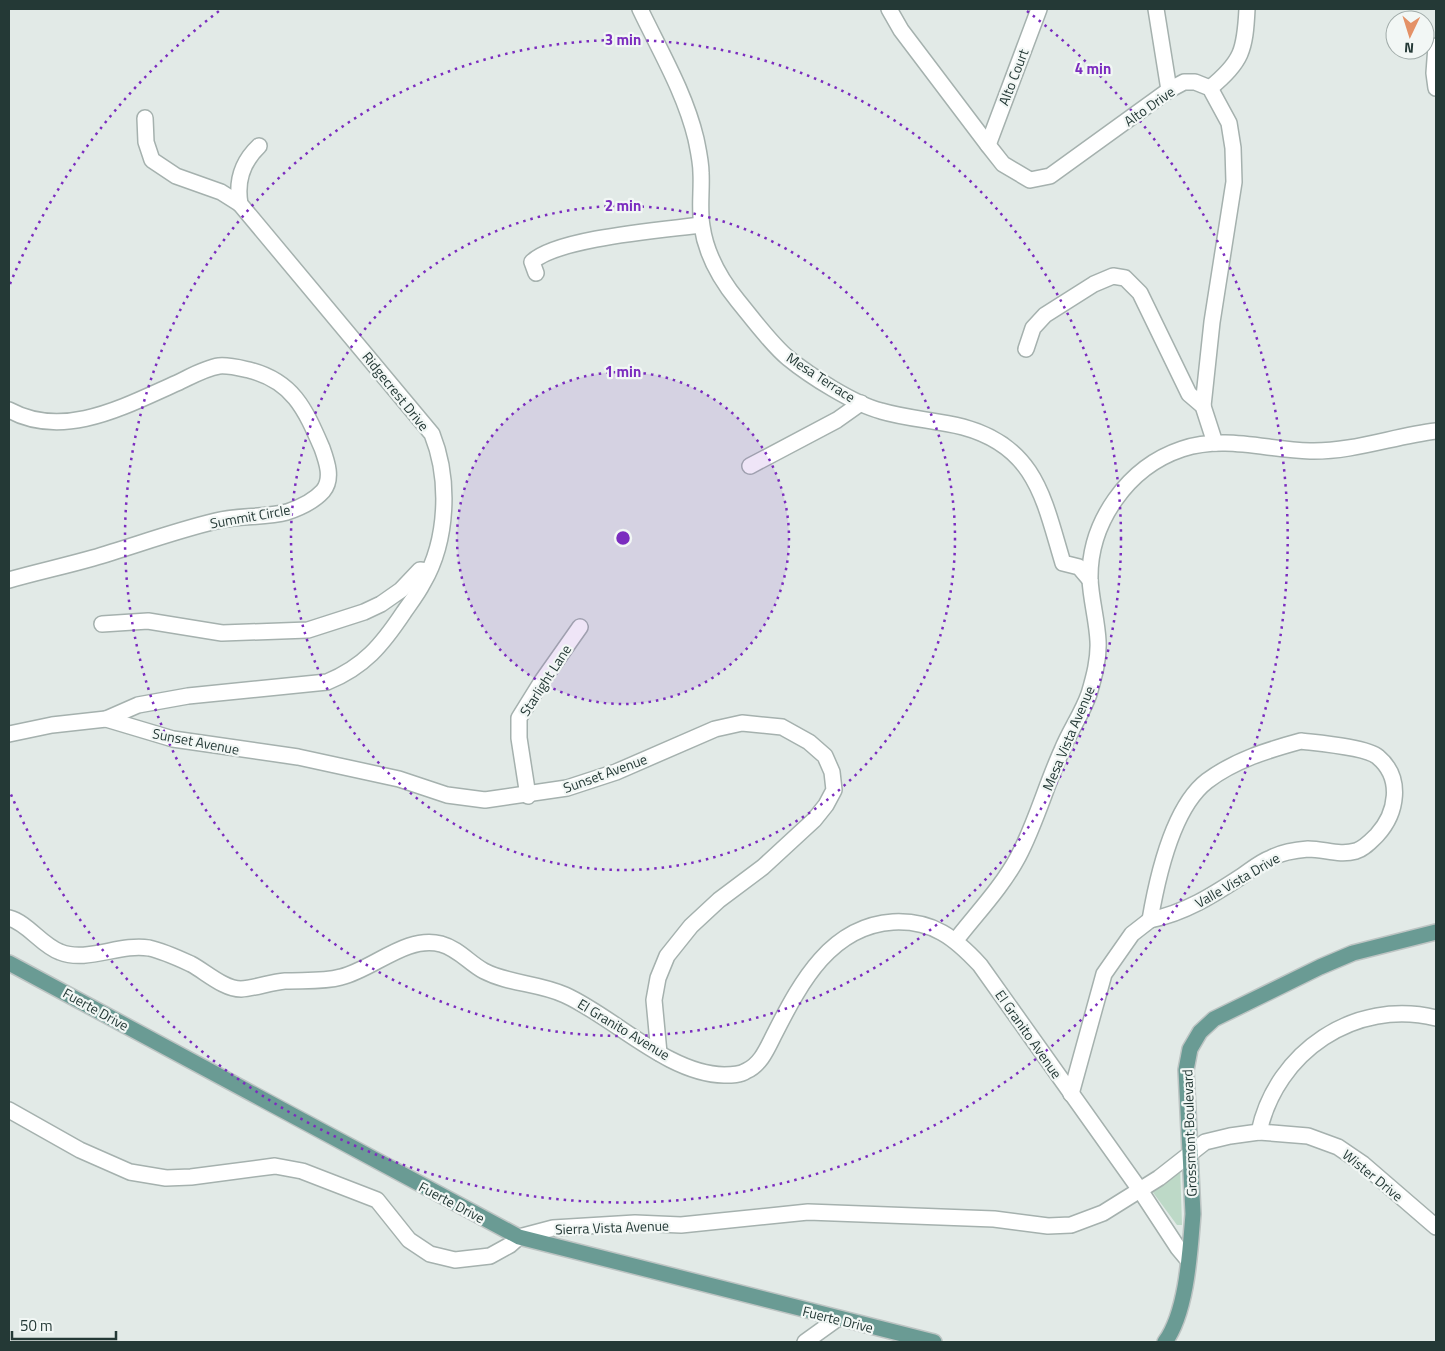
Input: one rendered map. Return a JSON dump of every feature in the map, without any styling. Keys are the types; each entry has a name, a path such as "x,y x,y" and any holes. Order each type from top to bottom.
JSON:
{"main road":[{"name":"Grossmont Boulevard","path":"1167,1341 1183,1301 1192,1214 1186,1070 1190,1048 1206,1025 1214,1019 1320,966 1353,953 1436,932"},
{"name":"Fuerte Drive","path":"9,964 26,971 519,1237 934,1342"}],"street":[{"name":"Mesa Terrace","path":"640,9 684,102 696,138 701,170 702,225 708,254 736,300 787,358 847,397 880,411 962,427 991,438 1004,447 1024,464 1039,486 1063,564 1079,567 1090,580"},
{"name":"Alto Drive","path":"889,9 901,30 1003,164 1030,180 1050,176 1169,90 1190,82 1210,88"},
{"name":"Alto Court","path":"988,145 1039,9"},
{"path":"1156,9 1169,90"},
{"path":"1215,443 1203,406 1212,322 1234,182 1229,123 1210,88 1240,58 1248,9"},
{"path":"1436,46 1434,73 1436,88"},
{"name":"Ridgecrest Drive","path":"106,719 138,705 188,696 327,682 348,674 365,662 392,631 424,582 436,554 441,530 443,495 440,454 432,434 240,204 221,192 176,176 152,160 146,142 145,118"},
{"path":"240,204 238,190 242,168 259,146"},
{"path":"536,272 532,262 540,255 586,241 702,225"},
{"path":"1026,348 1033,328 1045,315 1094,284 1113,276 1125,278 1140,293 1157,332 1190,394 1203,406"},
{"name":"Summit Circle","path":"9,410 36,421 96,417 201,372 219,366 238,368 264,374 282,382 297,399 310,420 328,462 328,480 323,491 308,503 285,512 233,517 91,559 9,580"},
{"path":"750,466 837,420 861,403"},
{"name":"Mesa Vista Avenue","path":"956,940 1018,858 1067,736 1088,696 1097,660 1098,641 1090,580 1097,536 1108,510 1123,490 1142,471 1167,456 1194,446 1215,443 1310,451 1378,443 1404,436 1436,431"},
{"path":"102,624 148,621 222,633 308,630 364,612 381,604 401,590 420,570 428,571"},
{"name":"Starlight Lane","path":"528,796 519,738 519,718 542,681 580,628"},
{"name":"Sunset Avenue","path":"9,734 52,725 106,719 173,739 298,757 399,779 448,795 485,800 528,796 567,788 616,772 716,729 742,723 782,727 809,742 825,756 832,772 834,790 826,805 814,820 762,867 719,900 691,926 667,956 658,978 654,1000 660,1053"},
{"name":"Valle Vista Drive","path":"1071,1094 1104,974 1132,934 1150,920 1201,903 1270,858 1309,849 1335,854 1357,851 1368,845 1388,823 1393,809 1392,781 1384,763 1377,755 1344,746 1301,741 1258,753 1224,770 1205,783 1189,803 1171,835 1155,888 1150,920"},
{"name":"El Granito Avenue","path":"9,918 62,954 74,956 136,947 151,949 191,965 233,988 243,989 284,981 316,981 341,977 410,947 438,943 453,949 480,969 496,976 550,988 573,998 660,1053 707,1073 722,1075 746,1072 763,1056 815,965 842,939 868,927 896,922 921,925 956,940 980,965 1188,1260"},
{"path":"1259,1132 1264,1110 1294,1063 1323,1036 1340,1026 1390,1014 1406,1013 1436,1018"},
{"name":"Sierra Vista Avenue","path":"9,1110 80,1150 130,1172 166,1178 191,1177 275,1166 302,1171 377,1200 409,1240 430,1254 456,1260 479,1259 500,1251 519,1237 553,1228 635,1224 681,1225 808,1212 994,1219 1060,1226 1093,1218 1140,1190"},
{"name":"Wister Drive","path":"1140,1190 1205,1142 1259,1132 1308,1136 1338,1147 1363,1164 1436,1227"},
{"path":"805,1342 837,1319"}],"green space":[{"path":"1180,1164 1182,1225 1177,1225 1149,1187"}]}
